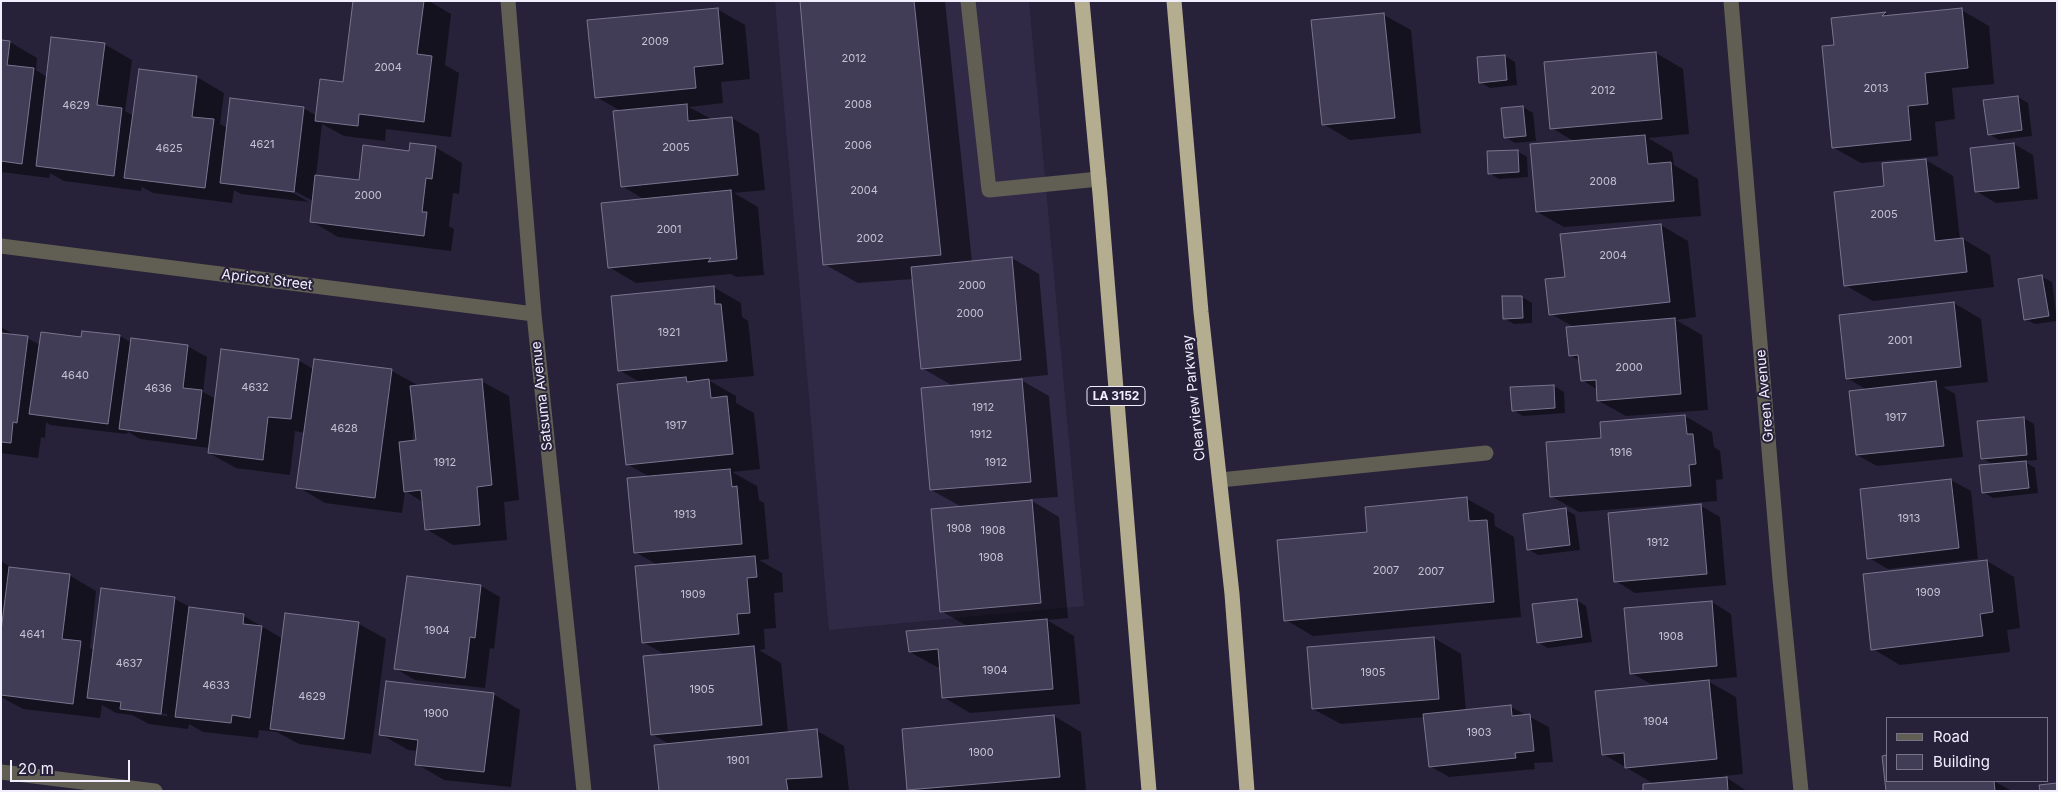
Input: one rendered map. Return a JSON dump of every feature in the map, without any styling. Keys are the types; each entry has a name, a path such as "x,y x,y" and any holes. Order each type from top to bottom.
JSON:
{"highway":[{"name":"LA 3152","path":"1082,1 1149,791"},
{"name":"Clearview Parkway","path":"1174,1 1201,312 1232,594 1247,791"}],"street":[{"name":"Satsuma Avenue","path":"508,1 534,314 584,791"},
{"path":"968,1 989,190 1098,180"},
{"name":"Green Avenue","path":"1731,1 1801,791"},
{"name":"Apricot Street","path":"1,246 534,314"},
{"path":"1220,480 1486,452"},
{"path":"1,772 155,791"}],"shaded area":[{"path":"775,1 1029,1 1084,606 829,630"}],"building":[{"path":"353,1 424,1 417,54 432,56 424,122 359,114 358,126 315,121 320,79 343,82"},
{"path":"800,1 914,1 941,255 823,265"},
{"path":"718,8 723,64 694,67 696,88 595,98 587,20"},
{"path":"1962,8 1968,68 1925,73 1928,104 1908,106 1911,140 1832,148 1822,46 1834,45 1831,18 1886,12 1882,16"},
{"path":"1384,13 1395,118 1322,125 1311,20"},
{"path":"51,37 105,43 97,105 122,108 114,176 36,166"},
{"path":"1,40 10,41 7,65 34,68 22,164 1,161"},
{"path":"1656,52 1662,119 1550,129 1544,62"},
{"path":"1505,55 1507,80 1479,83 1477,57"},
{"path":"139,69 197,76 192,117 214,119 205,188 124,178"},
{"path":"2018,96 2022,130 1988,135 1983,100"},
{"path":"230,98 304,107 294,192 220,183"},
{"path":"687,104 688,121 732,117 738,175 621,187 613,111"},
{"path":"1523,106 1526,136 1504,138 1501,108"},
{"path":"1645,135 1648,164 1671,162 1674,201 1536,212 1530,144"},
{"path":"410,143 436,146 432,179 426,178 422,212 427,212 424,236 310,222 315,175 359,180 363,145 409,151"},
{"path":"2014,143 2019,188 1975,192 1970,148"},
{"path":"1518,150 1519,172 1488,174 1487,151"},
{"path":"1926,159 1935,241 1963,238 1967,272 1844,286 1834,192 1884,186 1882,163"},
{"path":"731,190 737,259 708,262 711,258 608,268 601,203"},
{"path":"1661,224 1670,302 1549,315 1545,279 1565,277 1560,234"},
{"path":"1012,257 1021,360 921,369 911,267"},
{"path":"2042,275 2049,316 2024,320 2018,279"},
{"path":"714,286 715,304 721,304 727,361 618,371 611,296"},
{"path":"1502,296 1522,296 1523,318 1503,319"},
{"path":"1954,302 1961,367 1846,379 1839,315"},
{"path":"1675,318 1681,394 1597,401 1596,380 1581,381 1578,355 1569,356 1566,327"},
{"path":"82,331 120,335 108,424 29,414 41,332 81,337"},
{"path":"1,333 28,336 17,423 13,422 11,443 1,442"},
{"path":"131,338 188,345 183,388 202,390 196,439 119,429"},
{"path":"221,349 299,359 291,419 268,417 263,460 208,453"},
{"path":"314,359 392,369 375,498 296,488"},
{"path":"686,377 687,382 709,379 711,398 727,396 733,454 626,465 617,384"},
{"path":"482,379 492,485 477,487 480,525 425,530 421,490 404,492 399,442 416,440 410,386"},
{"path":"1022,379 1031,482 930,490 921,388"},
{"path":"1936,381 1944,446 1856,455 1849,391"},
{"path":"1554,385 1555,408 1512,411 1510,387"},
{"path":"1685,415 1687,434 1693,434 1696,464 1689,465 1691,486 1550,497 1546,442 1601,438 1600,422"},
{"path":"2024,417 2027,455 1981,459 1977,421"},
{"path":"2026,461 2029,488 1982,493 1979,465"},
{"path":"730,469 732,487 737,486 742,544 634,553 627,478"},
{"path":"1951,479 1959,548 1867,559 1860,489"},
{"path":"1467,497 1469,521 1487,520 1494,602 1284,621 1277,540 1367,532 1365,507"},
{"path":"1032,500 1041,603 940,612 931,509"},
{"path":"1701,504 1707,574 1614,582 1608,513"},
{"path":"1566,508 1570,545 1527,550 1523,514"},
{"path":"755,556 757,577 747,578 750,613 737,614 739,634 642,643 635,566"},
{"path":"1987,560 1993,612 1980,614 1983,636 1871,650 1863,574"},
{"path":"9,567 70,574 62,639 81,641 73,704 1,695 1,631"},
{"path":"407,576 481,585 475,638 470,637 465,678 394,669"},
{"path":"101,588 175,597 161,714 120,709 121,702 87,698"},
{"path":"1577,599 1582,637 1537,643 1532,604"},
{"path":"1712,601 1717,666 1630,674 1624,608"},
{"path":"189,607 244,614 243,624 262,626 250,718 232,715 231,723 175,717"},
{"path":"285,613 359,622 344,739 270,729"},
{"path":"1047,619 1053,689 942,698 938,649 909,652 906,631"},
{"path":"1434,637 1439,699 1312,709 1307,647"},
{"path":"754,646 762,725 651,735 643,656"},
{"path":"1709,680 1717,759 1625,768 1624,753 1602,755 1595,691"},
{"path":"386,681 494,693 484,772 415,765 418,740 379,735"},
{"path":"1511,705 1512,716 1530,714 1534,751 1515,753 1516,758 1429,767 1423,714"},
{"path":"1054,715 1060,777 907,790 902,729"},
{"path":"817,729 822,777 786,779 788,791 659,791 654,745"},
{"path":"1886,755 1886,782 1994,782 1995,791 1886,791 1882,756"},
{"path":"1727,777 1728,791 1643,791 1643,784"},
{"path":"2057,783 2057,791 2040,791 2039,785"}]}
